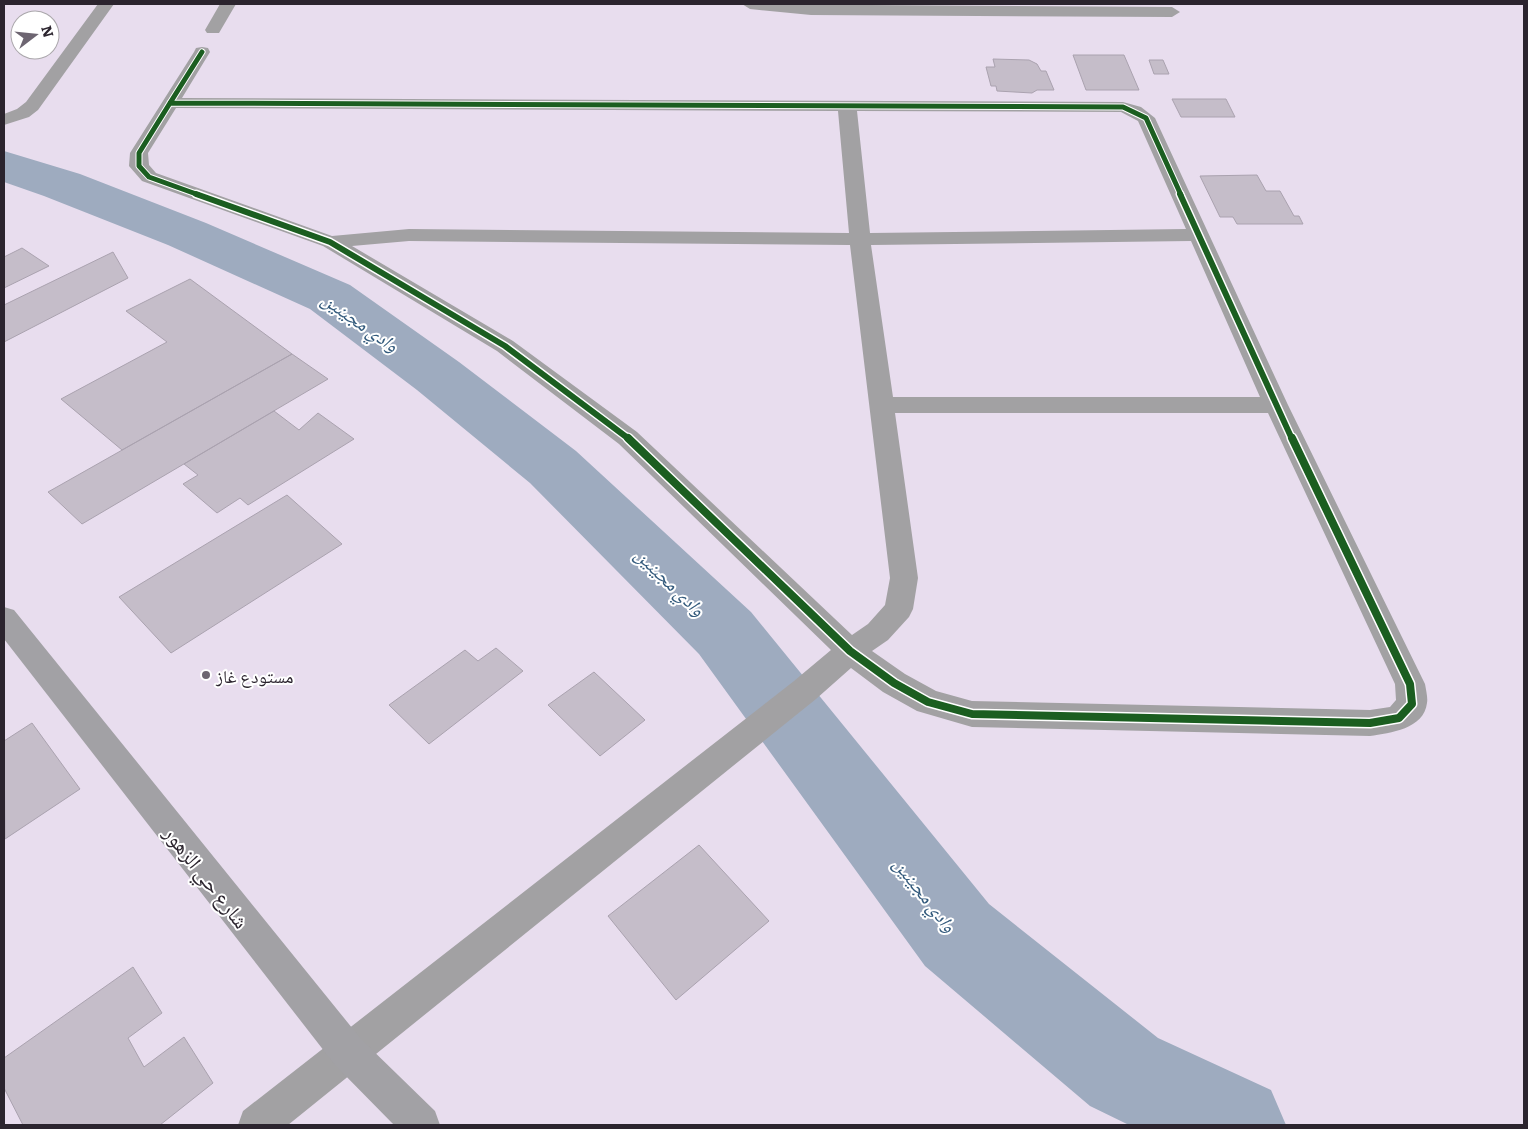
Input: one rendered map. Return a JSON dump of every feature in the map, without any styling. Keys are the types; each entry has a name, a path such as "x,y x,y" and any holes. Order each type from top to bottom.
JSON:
{"street":[{"path":"4,120 23,113 32,106 106,4"},
{"path":"170,103 1122,107 1135,111 1146,118 1276,405 1410,684 1412,704 1399,718 1370,724 972,714 928,702 894,683 850,651 628,438 505,346 330,242 150,178 139,166 139,153 228,4"},
{"path":"750,4 811,10 1172,12"},
{"path":"257,1125 805,690 850,651 878,632 899,609 904,578 883,405 860,240 846,106"},
{"path":"330,242 409,235 860,240 1199,235"},
{"path":"883,405 1276,405"},
{"name":"شارع حي الزهور","path":"4,618 348,1052 421,1125"}],"building":[{"path":"1073,55 1124,55 1139,90 1086,90"},
{"path":"993,59 1029,60 1037,64 1041,71 1046,71 1054,90 1037,90 1032,93 997,91 996,86 991,86 986,67 995,67"},
{"path":"1149,60 1163,60 1169,74 1154,74"},
{"path":"1172,99 1226,99 1235,117 1181,117"},
{"path":"1257,175 1266,191 1280,191 1294,216 1299,216 1303,224 1237,224 1233,217 1220,217 1200,176"},
{"path":"22,248 49,266 4,288 4,257"},
{"path":"113,252 128,278 4,342 4,305"},
{"path":"190,279 292,354 122,450 61,399 167,342 126,311"},
{"path":"292,354 328,379 82,524 48,492"},
{"path":"274,411 299,430 318,413 354,439 248,505 240,498 217,513 183,484 198,475 184,464"},
{"path":"287,495 342,544 171,653 119,597"},
{"path":"496,648 523,671 429,744 389,705 465,650 478,661"},
{"path":"594,672 645,720 600,756 548,705"},
{"path":"32,723 80,789 5,839 4,741"},
{"path":"699,845 769,921 676,1000 608,916"},
{"path":"133,967 162,1013 128,1038 144,1067 184,1037 213,1083 160,1125 23,1125 4,1088 4,1058"}],"waterway":[{"name":"وادي مجينين","path":"4,166 62,185 187,234 330,297 438,376 553,467 725,633 957,935 1124,1072 1236,1125"}],"cycle path":[{"path":"170,103 1123,107 1135,111 1146,118 1276,405 1410,684 1412,704 1399,718 1370,723 972,714 928,702 894,683 850,651 628,438 505,346 330,242 149,177 139,166 139,153 202,52"}],"place":[{"name":"مستودع غاز","path":"206,675"}]}
